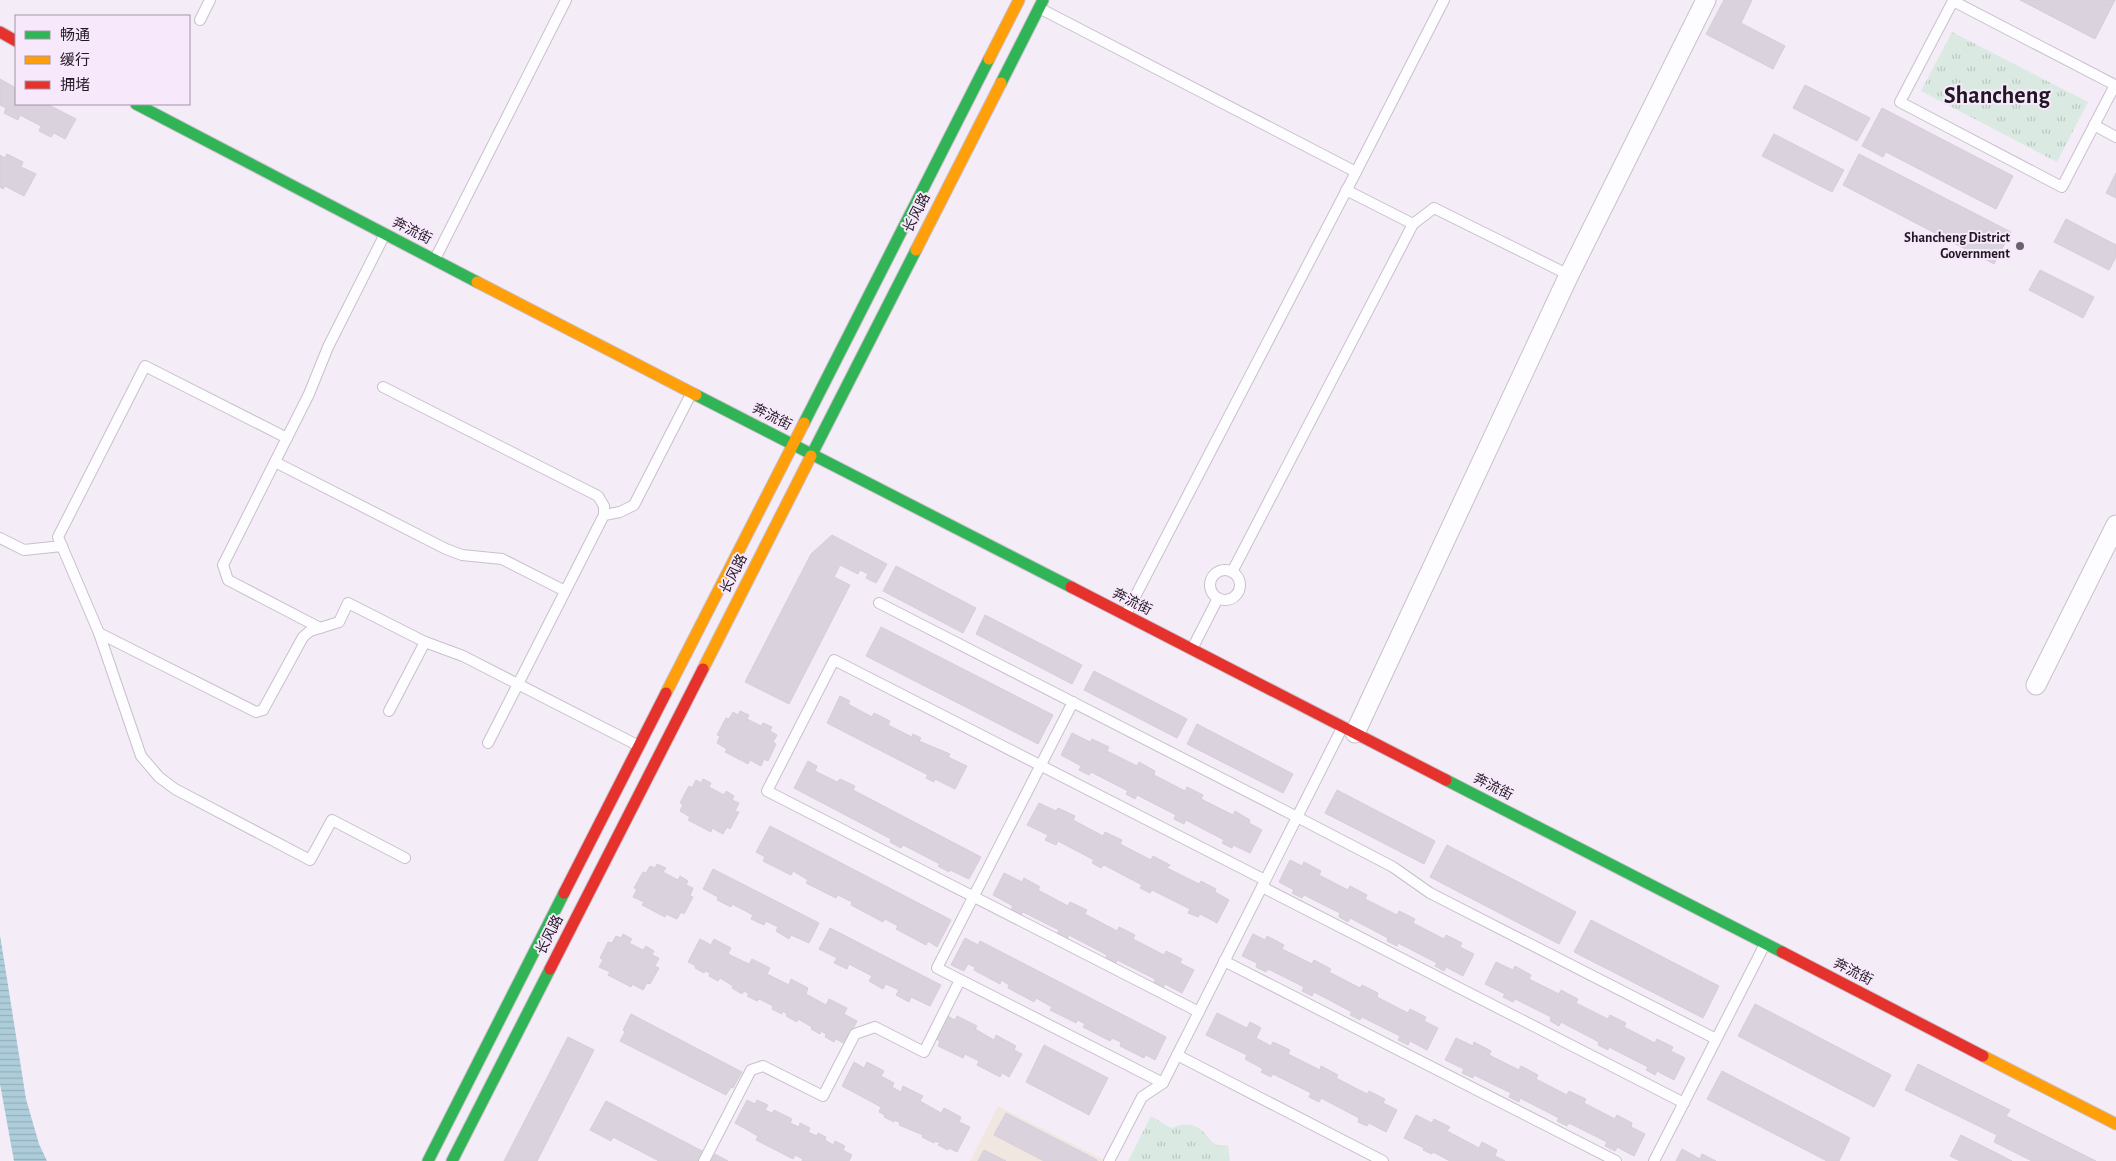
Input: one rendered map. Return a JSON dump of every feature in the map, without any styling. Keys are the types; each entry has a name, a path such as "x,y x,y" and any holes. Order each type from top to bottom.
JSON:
{"main road":[{"name":"长风路","path":"428,1161 1019,0"},
{"name":"长风路","path":"452,1161 1040,4"},
{"path":"0,32 15,40"},
{"name":"奔流街","path":"138,105 434,260 2116,1124"}],"street":[{"path":"1349,730 1569,276 1706,0"},
{"path":"2036,684 2116,525"}],"lane":[{"path":"200,20 210,0"},
{"path":"434,260 566,0"},
{"path":"1125,615 1444,0"},
{"path":"1953,0 2115,85 2062,186 1900,102 1953,0"},
{"path":"1040,4 1356,172"},
{"path":"2094,126 2116,137"},
{"path":"1346,190 1413,224"},
{"path":"1232,572 1413,224 1434,208 1569,276"},
{"path":"320,628 228,580 223,565 309,394 328,348 385,234"},
{"path":"287,438 145,366 58,537 99,634 142,756 159,777 175,789 310,860 332,820 405,858"},
{"path":"383,387 598,496 604,506 604,515 488,743"},
{"path":"604,515 620,512 634,505 692,392"},
{"path":"275,462 446,549 462,554 502,559 565,591"},
{"path":"0,538 24,550 62,546"},
{"path":"1222,570 1232,572 1238,577 1240,589 1233,598 1227,600 1218,598 1211,593 1209,587 1212,576 1222,570"},
{"path":"1192,649 1218,598"},
{"path":"99,634 256,712 263,710 303,637 310,631 339,622 348,603 425,642 463,656 640,746"},
{"path":"879,603 1393,867 1430,894 1716,1039"},
{"path":"389,711 425,642"},
{"path":"1198,1012 766,791 834,660 1041,766 1684,1103"},
{"path":"1073,702 938,968 1163,1083"},
{"path":"1109,1161 1142,1097 1163,1083 1297,817 1349,730"},
{"path":"1654,1161 1765,944"},
{"path":"1224,961 1616,1161"},
{"path":"704,1161 751,1070 763,1066 823,1096 855,1034 875,1027 924,1052 960,980"},
{"path":"1177,1055 1383,1161"}],"shaded area":[{"path":"998,1106 1106,1161 970,1161"}],"green space":[{"path":"1952,32 2088,102 2057,162 1921,91"},
{"path":"1151,1116 1171,1128 1193,1125 1200,1129 1214,1143 1220,1146 1228,1145 1230,1161 1128,1161"}],"water":[{"path":"0,935 26,1099 39,1144 47,1161 14,1161 0,1084"}],"building":[{"path":"1724,0 1752,0 1741,23 1785,46 1773,69 1706,34"},
{"path":"2020,0 2115,0 2095,39"},
{"path":"0,79 15,87 15,105 49,105 76,119 65,139 54,133 51,137 39,131 41,126 20,115 18,120 4,113 6,108 0,105"},
{"path":"1805,85 1870,118 1857,141 1793,108"},
{"path":"1882,108 2013,176 1996,209 1886,152 1883,157 1862,146"},
{"path":"1774,134 1844,170 1832,192 1762,156"},
{"path":"7,154 23,162 21,167 36,174 24,196 5,186 3,189 0,187 0,155 5,158"},
{"path":"1859,154 2011,232 1994,264 1843,185"},
{"path":"2116,173 2116,198 2106,193"},
{"path":"2066,219 2116,245 2116,257 2109,270 2054,242"},
{"path":"2040,270 2094,297 2083,318 2029,290"},
{"path":"832,535 887,564 876,583 866,578 868,574 860,570 858,574 840,565 834,577 850,585 789,704 745,682 811,554"},
{"path":"896,566 976,608 963,633 883,591"},
{"path":"985,615 1082,665 1072,684 976,634"},
{"path":"881,627 1053,715 1038,744 866,656"},
{"path":"1094,671 1187,719 1177,738 1084,690"},
{"path":"840,696 850,701 848,704 872,717 874,713 890,721 888,725 912,737 913,734 921,738 919,741 950,754 948,757 967,766 955,789 935,779 934,782 926,778 928,775 827,723"},
{"path":"740,711 749,715 747,719 761,726 763,723 772,727 770,731 777,735 773,742 776,744 768,761 764,759 761,766 750,760 748,764 725,752 727,749 717,743 720,736 717,735 726,718 729,719 733,712 738,715"},
{"path":"1197,724 1293,774 1283,793 1187,744"},
{"path":"1072,733 1090,742 1092,739 1109,747 1107,751 1137,766 1139,762 1155,771 1154,775 1185,791 1187,787 1203,795 1201,799 1233,815 1235,811 1250,820 1249,823 1262,830 1250,853 1233,845 1232,848 1222,843 1224,840 1186,820 1184,824 1174,819 1176,815 1137,795 1135,799 1126,794 1128,791 1091,772 1089,775 1079,770 1081,766 1061,755"},
{"path":"808,761 817,766 815,771 837,782 840,779 855,786 853,790 981,857 969,879 950,870 949,872 938,866 940,864 903,845 901,848 890,842 891,839 794,788"},
{"path":"703,779 711,783 709,787 724,795 726,791 734,796 732,800 739,803 735,811 739,812 730,829 727,827 723,834 712,828 711,832 688,820 690,817 680,811 683,804 680,803 689,786 692,788 696,780 701,783"},
{"path":"1337,790 1435,841 1424,864 1325,813"},
{"path":"1039,803 1056,811 1058,808 1075,816 1073,820 1103,836 1105,832 1122,840 1120,844 1151,860 1153,856 1170,865 1167,868 1199,884 1201,881 1216,889 1215,892 1229,900 1217,923 1200,914 1198,917 1188,913 1190,909 1152,890 1150,893 1140,888 1142,885 1104,865 1101,868 1092,863 1094,860 1058,841 1056,845 1045,840 1048,835 1027,825"},
{"path":"770,826 951,920 937,947 928,941 926,945 896,929 898,926 885,919 883,922 851,905 852,902 838,895 836,898 806,883 808,880 793,871 791,875 763,861 765,857 756,852"},
{"path":"1447,845 1576,912 1559,944 1430,877"},
{"path":"1290,860 1302,866 1304,862 1321,871 1319,875 1348,890 1350,886 1367,895 1365,899 1397,915 1399,911 1415,919 1413,923 1444,939 1446,935 1462,943 1460,947 1474,954 1463,976 1446,967 1444,971 1435,966 1437,963 1398,943 1397,946 1387,941 1388,938 1350,918 1348,922 1339,917 1340,913 1304,895 1302,898 1292,893 1294,890 1279,882"},
{"path":"657,864 666,868 663,872 678,880 680,876 688,881 686,885 693,888 690,896 693,897 684,914 681,912 677,919 666,914 665,917 642,905 644,902 633,897 637,889 634,888 643,872 646,873 650,866 655,868"},
{"path":"713,869 819,923 809,943 791,935 789,939 776,931 778,927 766,921 764,925 751,919 753,915 732,904 731,907 717,900 718,897 703,889"},
{"path":"1004,873 1022,882 1024,878 1040,887 1038,890 1068,906 1070,902 1087,910 1085,914 1117,931 1119,927 1135,935 1133,939 1164,955 1166,951 1182,959 1180,963 1194,970 1182,993 1165,984 1163,988 1154,983 1155,979 1117,960 1116,963 1106,958 1107,955 1069,935 1067,939 1057,934 1059,930 1023,912 1021,915 1011,910 1013,906 993,895"},
{"path":"1591,920 1719,986 1703,1018 1574,952"},
{"path":"830,928 941,985 930,1006 911,997 909,1002 896,995 899,990 886,984 883,989 869,981 872,976 849,964 847,969 834,963 837,958 819,949"},
{"path":"623,934 632,939 629,943 643,950 646,946 654,951 652,955 659,958 655,966 659,968 650,984 647,983 643,990 632,984 631,987 608,975 610,972 599,967 603,960 600,958 608,942 612,943 616,936 621,938"},
{"path":"1253,934 1265,940 1267,936 1284,945 1282,949 1312,964 1314,960 1331,969 1329,972 1360,988 1362,985 1378,993 1377,997 1408,1013 1410,1009 1426,1017 1424,1021 1438,1028 1427,1050 1410,1041 1408,1045 1398,1040 1400,1036 1362,1017 1360,1020 1350,1015 1352,1012 1314,992 1312,996 1302,991 1304,987 1268,969 1266,972 1256,967 1257,963 1242,956"},
{"path":"965,938 978,945 980,941 1166,1037 1155,1060 1146,1055 1144,1058 1120,1046 1121,1042 1112,1038 1110,1041 1083,1027 1085,1024 1078,1020 1076,1023 1050,1010 1052,1007 1036,998 1034,1002 1008,988 1009,985 1001,980 1000,984 974,970 975,967 968,964 964,971 951,965"},
{"path":"700,939 711,945 714,939 731,948 728,954 749,964 752,959 770,968 767,974 789,985 791,979 808,988 806,994 826,1005 829,999 847,1008 844,1014 857,1021 845,1044 836,1039 834,1042 825,1037 826,1034 821,1031 820,1034 798,1019 797,1022 786,1016 787,1014 783,1011 782,1014 772,1009 773,1006 759,999 757,1001 747,996 749,994 744,991 742,994 720,978 718,981 709,976 710,973 705,971 704,973 695,968 696,966 688,962"},
{"path":"1496,962 1513,970 1515,966 1531,975 1529,979 1559,994 1561,990 1578,999 1576,1003 1608,1019 1610,1015 1626,1023 1624,1027 1655,1043 1657,1039 1673,1047 1671,1051 1685,1058 1674,1080 1657,1071 1655,1075 1646,1070 1648,1067 1609,1047 1608,1050 1598,1045 1599,1042 1561,1022 1559,1026 1550,1021 1551,1017 1515,999 1513,1002 1503,997 1505,994 1485,984"},
{"path":"1755,1004 1891,1075 1874,1107 1738,1036"},
{"path":"1217,1013 1247,1028 1250,1022 1261,1028 1256,1038 1271,1046 1273,1042 1290,1050 1288,1054 1320,1070 1321,1066 1338,1075 1336,1078 1367,1094 1369,1091 1385,1099 1383,1103 1397,1110 1386,1132 1369,1123 1367,1126 1358,1122 1359,1118 1321,1098 1319,1102 1309,1097 1311,1093 1273,1074 1271,1077 1261,1072 1263,1069 1245,1059 1247,1055 1206,1035"},
{"path":"631,1014 742,1072 733,1088 731,1087 726,1095 620,1041"},
{"path":"946,1015 955,1020 957,1016 977,1026 975,1029 994,1040 996,1035 1016,1046 1014,1050 1022,1054 1009,1077 1002,1073 1000,1077 977,1065 979,1061 965,1054 963,1058 938,1046 940,1041 933,1038"},
{"path":"568,1037 594,1050 537,1161 504,1161"},
{"path":"1456,1038 1473,1046 1474,1042 1491,1051 1489,1055 1519,1070 1521,1066 1538,1075 1536,1079 1567,1095 1569,1091 1586,1099 1584,1103 1615,1119 1617,1115 1632,1123 1631,1127 1645,1134 1634,1156 1617,1147 1615,1151 1605,1146 1607,1142 1569,1123 1567,1126 1557,1121 1559,1118 1520,1098 1519,1102 1509,1097 1511,1093 1474,1075 1473,1078 1462,1073 1464,1069 1445,1060"},
{"path":"1044,1045 1108,1078 1089,1115 1026,1082"},
{"path":"854,1062 864,1068 867,1062 884,1071 881,1076 894,1083 892,1087 901,1092 903,1086 923,1096 920,1101 941,1113 944,1108 961,1117 959,1122 970,1127 957,1152 949,1148 948,1150 938,1145 940,1143 935,1141 934,1143 922,1137 923,1135 899,1125 900,1123 895,1120 894,1122 884,1117 885,1115 879,1112 881,1107 842,1086"},
{"path":"1918,1064 2010,1110 2006,1116 2096,1161 2032,1161 1994,1142 1997,1135 1905,1090"},
{"path":"1722,1071 1850,1138 1839,1161 1827,1161 1707,1099"},
{"path":"747,1100 755,1104 757,1100 768,1105 765,1110 772,1113 774,1110 792,1119 790,1123 799,1127 800,1123 810,1128 808,1132 817,1136 818,1133 826,1137 825,1140 833,1145 835,1141 845,1146 843,1150 852,1155 849,1161 802,1161 803,1159 795,1155 793,1159 756,1140 758,1136 735,1123"},
{"path":"606,1101 704,1152 699,1161 659,1161 613,1137 611,1141 590,1130"},
{"path":"1006,1113 1097,1161 1044,1161 994,1135"},
{"path":"1416,1115 1432,1123 1434,1119 1450,1127 1447,1131 1479,1148 1482,1142 1497,1150 1495,1156 1505,1161 1450,1161 1433,1152 1432,1154 1423,1150 1424,1148 1404,1138"},
{"path":"1961,1135 2012,1161 1960,1161 1950,1156"},
{"path":"1682,1149 1700,1159 1702,1154 1716,1161 1676,1161"},
{"path":"984,1150 1006,1161 978,1161"},
{"path":"715,1154 728,1161 711,1161"}],"traffic: fast":[{"path":"1001,83 1043,0"},
{"path":"804,423 989,59"},
{"path":"138,105 477,282"},
{"path":"811,456 916,250"},
{"path":"696,395 1071,587"},
{"path":"1446,780 1782,952"},
{"path":"428,1161 564,893"},
{"path":"452,1161 550,969"}],"traffic: slow":[{"path":"989,59 1019,0"},
{"path":"916,250 1001,83"},
{"path":"477,282 696,395"},
{"path":"666,693 804,423"},
{"path":"703,669 811,456"},
{"path":"1983,1056 2116,1124"}],"traffic: jam":[{"path":"0,32 15,40"},
{"path":"1071,587 1446,780"},
{"path":"550,969 703,669"},
{"path":"564,893 666,693"},
{"path":"1782,952 1983,1056"}],"place":[{"name":"Shancheng District Government","path":"2020,246"}],"district":[{"name":"Shancheng","path":"1997,96"}]}
